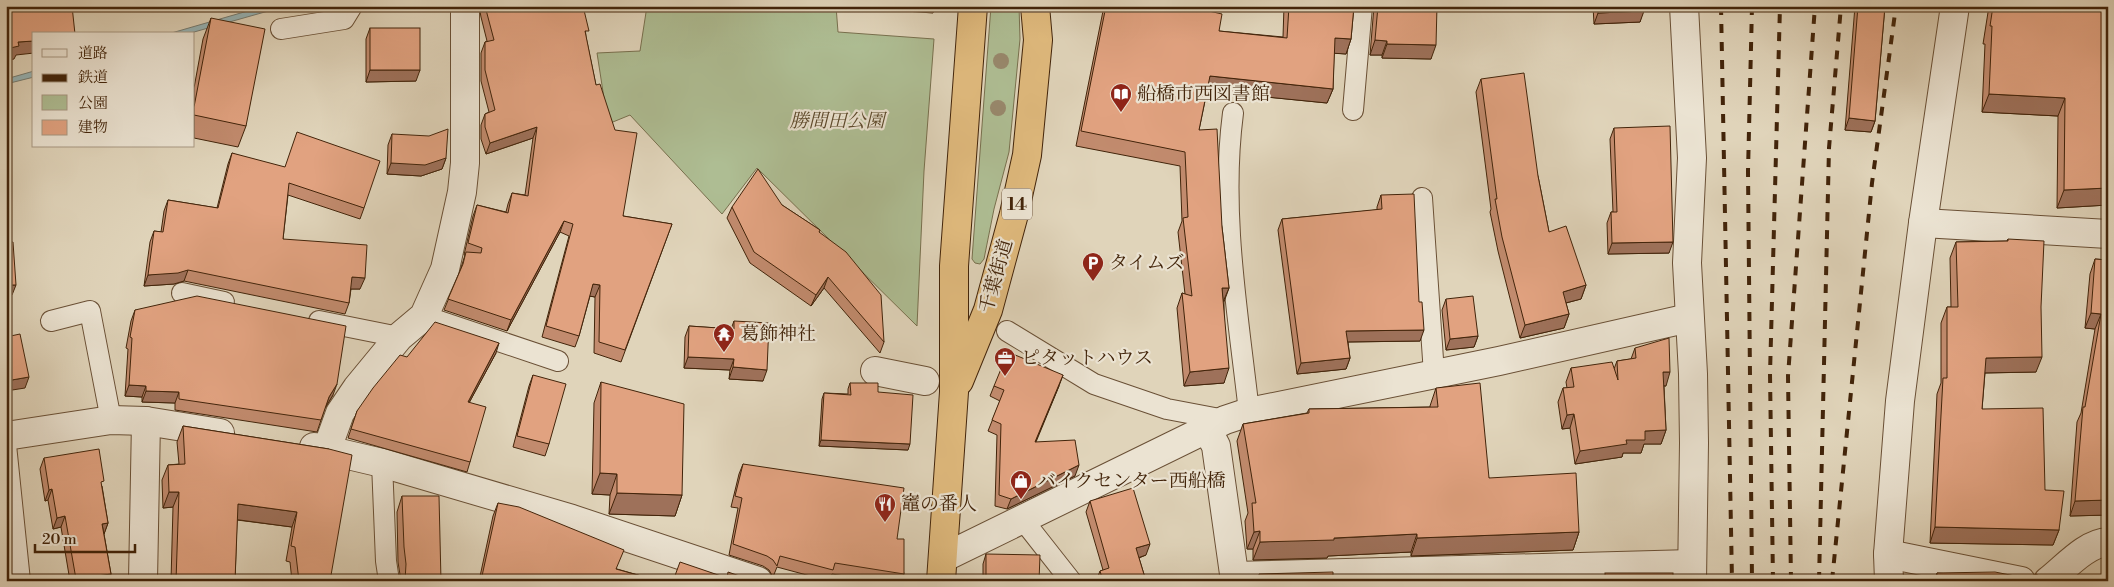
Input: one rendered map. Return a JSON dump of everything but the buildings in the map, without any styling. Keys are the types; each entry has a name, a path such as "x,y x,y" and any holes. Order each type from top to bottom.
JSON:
{"highway":[{"name":"千葉街道","path":"942,570 954,392 954,266 973,6"},
{"name":"千葉街道","path":"954,392 988,310 1024,172 1038,40 1035,6"}],"street":[{"path":"327,449 340,413 357,388 399,337 424,316 445,269 462,192 465,163 465,6"},
{"path":"1227,420 1216,446 1235,578 1692,572 1693,374 1686,263 1692,158 1684,6"},
{"path":"1955,6 1923,223 1900,401 1889,568 2022,581"},
{"path":"1923,223 2108,234"},
{"path":"942,570 1023,520 1227,420 1690,318"},
{"path":"875,372 925,381"},
{"path":"6,436 110,420 146,421 241,436"},
{"path":"143,581 146,421"},
{"path":"289,443 327,449 382,463 572,519 731,577 758,581"},
{"path":"2048,581 2088,548 2102,542 2108,542"}],"lane":[{"path":"282,29 344,19 352,6"},
{"path":"1353,110 1362,6"},
{"path":"1007,332 1094,384 1167,409 1227,420 1228,149 1233,113"},
{"path":"1422,198 1434,374"},
{"path":"182,293 238,305"},
{"path":"51,321 90,311 110,420"},
{"path":"424,316 558,361"},
{"path":"304,318 399,337"},
{"path":"6,445 20,581"},
{"path":"382,463 386,561 389,581"},
{"path":"1023,520 1071,581"}],"green space":[{"name":"勝間田公園","path":"647,6 836,6 838,32 934,39 924,171 917,326 757,168 722,214 630,115 608,124 597,53 640,51"},
{"path":"991,6 1019,6 1020,39 1009,152 994,209 984,259 980,264 975,263 972,259"}],"water":[{"path":"265,6 286,6 194,32 175,32"},
{"path":"32,72 32,78 6,84 6,79"}],"railway":[{"path":"1721,6 1732,581"},
{"path":"1752,6 1748,171 1752,581"},
{"path":"1773,581 1770,374 1780,6"},
{"path":"1791,581 1788,376 1815,6"},
{"path":"1819,581 1829,148 1841,6"},
{"path":"1832,581 1872,183 1896,6"}],"place":[{"name":"船橋市西図書館","path":"1121,113"},
{"name":"タイムズ","path":"1093,282"},
{"name":"葛飾神社","path":"724,353"},
{"name":"ピタットハウス","path":"1005,377"},
{"name":"バイクセンター西船橋","path":"1021,500"},
{"name":"竈の番人","path":"885,523"}]}
